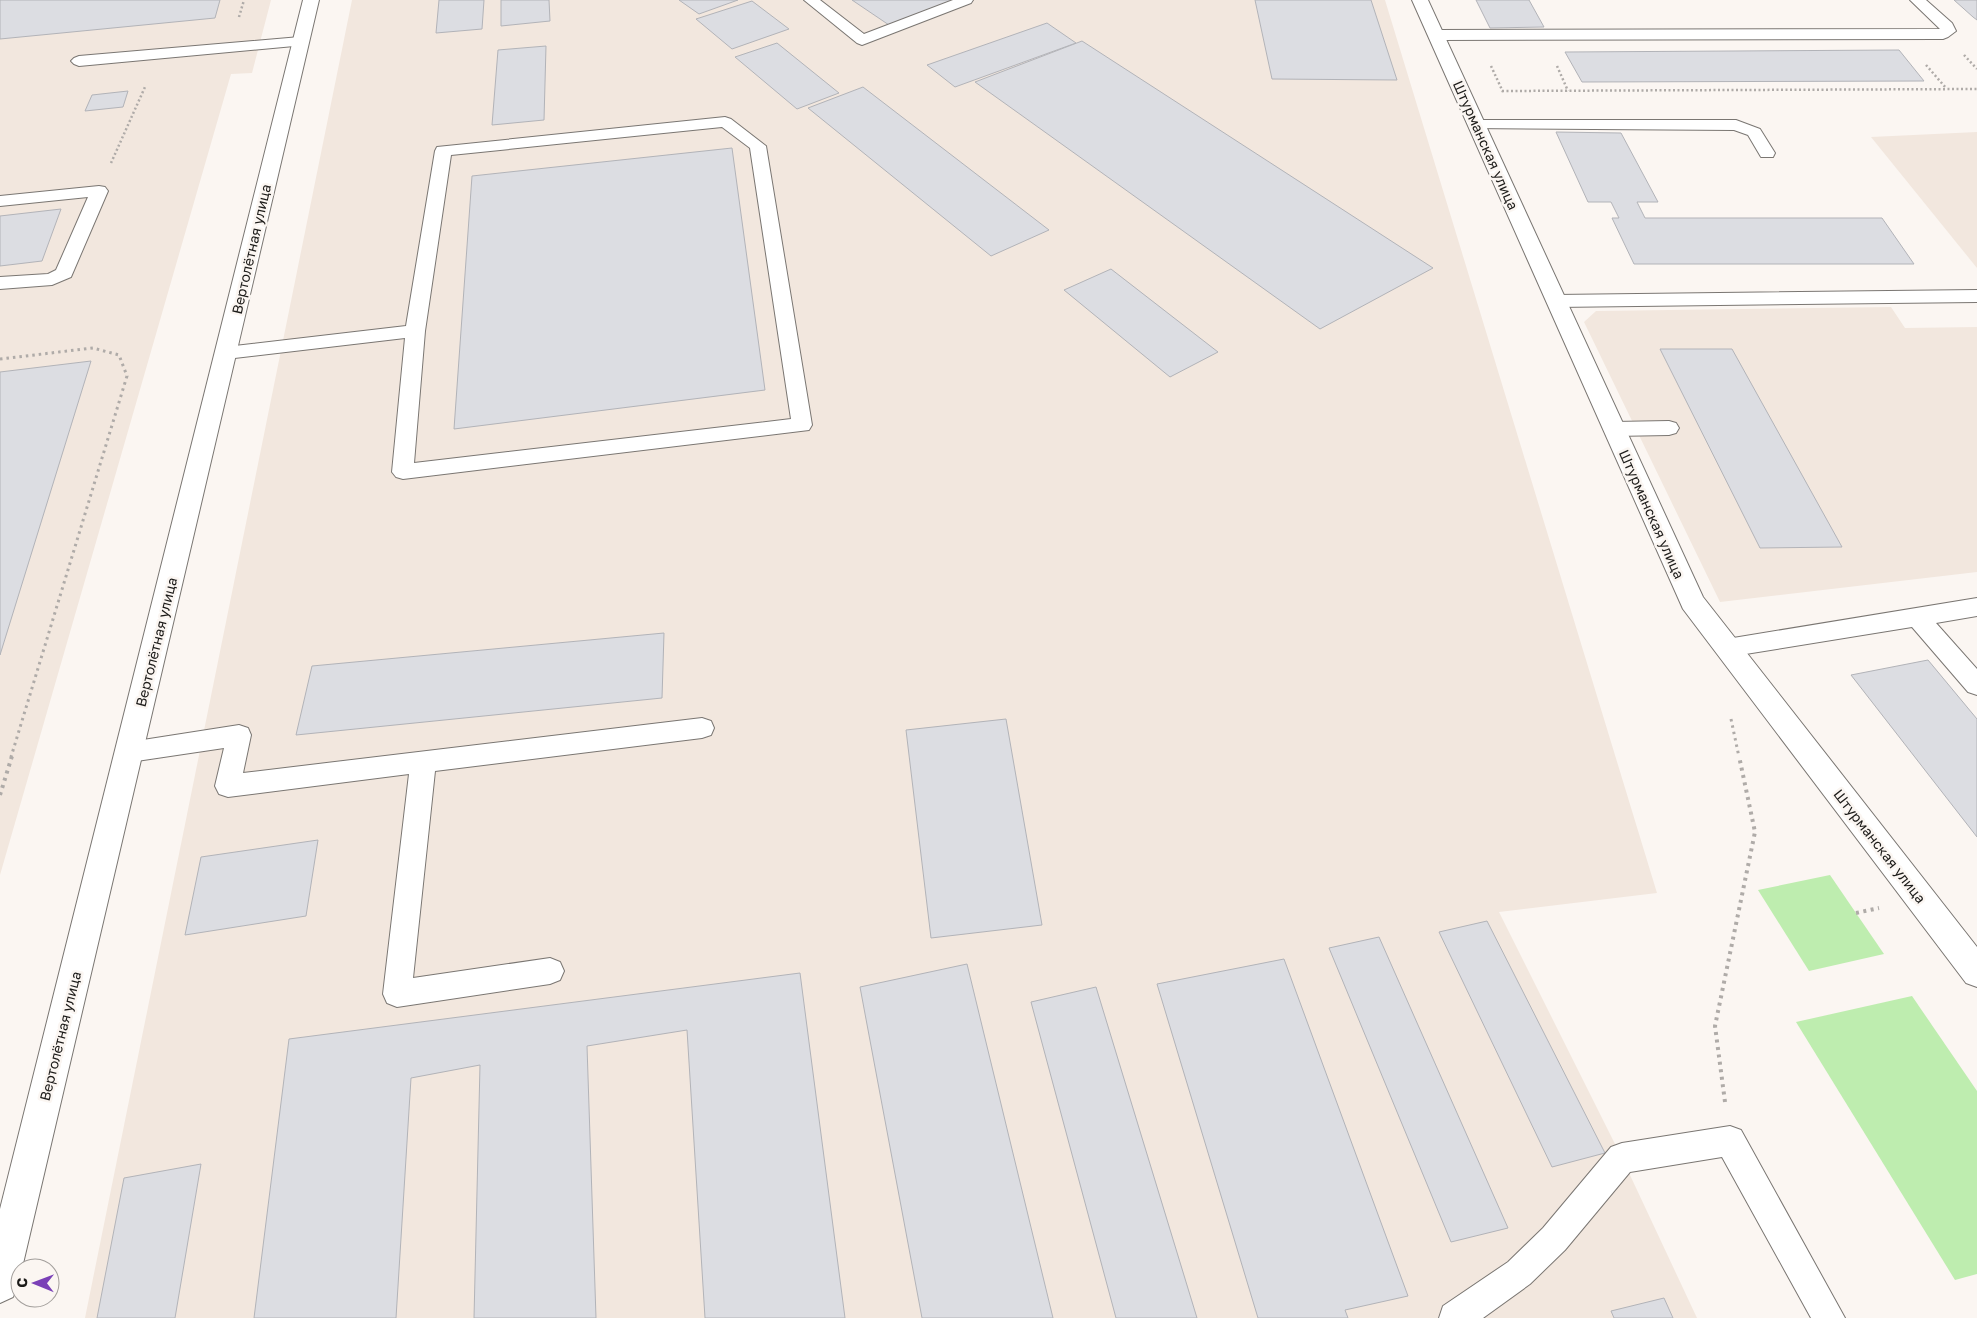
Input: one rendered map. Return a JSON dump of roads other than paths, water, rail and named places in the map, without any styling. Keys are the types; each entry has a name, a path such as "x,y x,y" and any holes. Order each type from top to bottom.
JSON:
{"street":[{"name":"Вертолётная улица","path":"0,1284 311,0"},
{"name":"Штурманская улица","path":"1420,0 1692,602 1977,972"}],"lane":[{"path":"811,0 862,40 966,0"},
{"path":"1436,35 1943,34 1948,31 1947,26 1917,0"},
{"path":"79,61 300,42"},
{"path":"725,122 758,146 802,425 403,472 416,331 443,151 725,122"},
{"path":"1477,125 1736,125 1754,132 1767,154"},
{"path":"0,202 99,191 64,273 52,279 0,284"},
{"path":"1556,301 1977,296"},
{"path":"226,353 416,331"},
{"path":"1614,430 1669,428"},
{"path":"1727,648 1977,607"},
{"path":"1917,616 1977,685"},
{"path":"130,752 239,734 228,786 702,728"},
{"path":"423,762 397,994 550,971"},
{"path":"1456,1318 1519,1273 1554,1239 1622,1158 1730,1141 1829,1318"}]}
